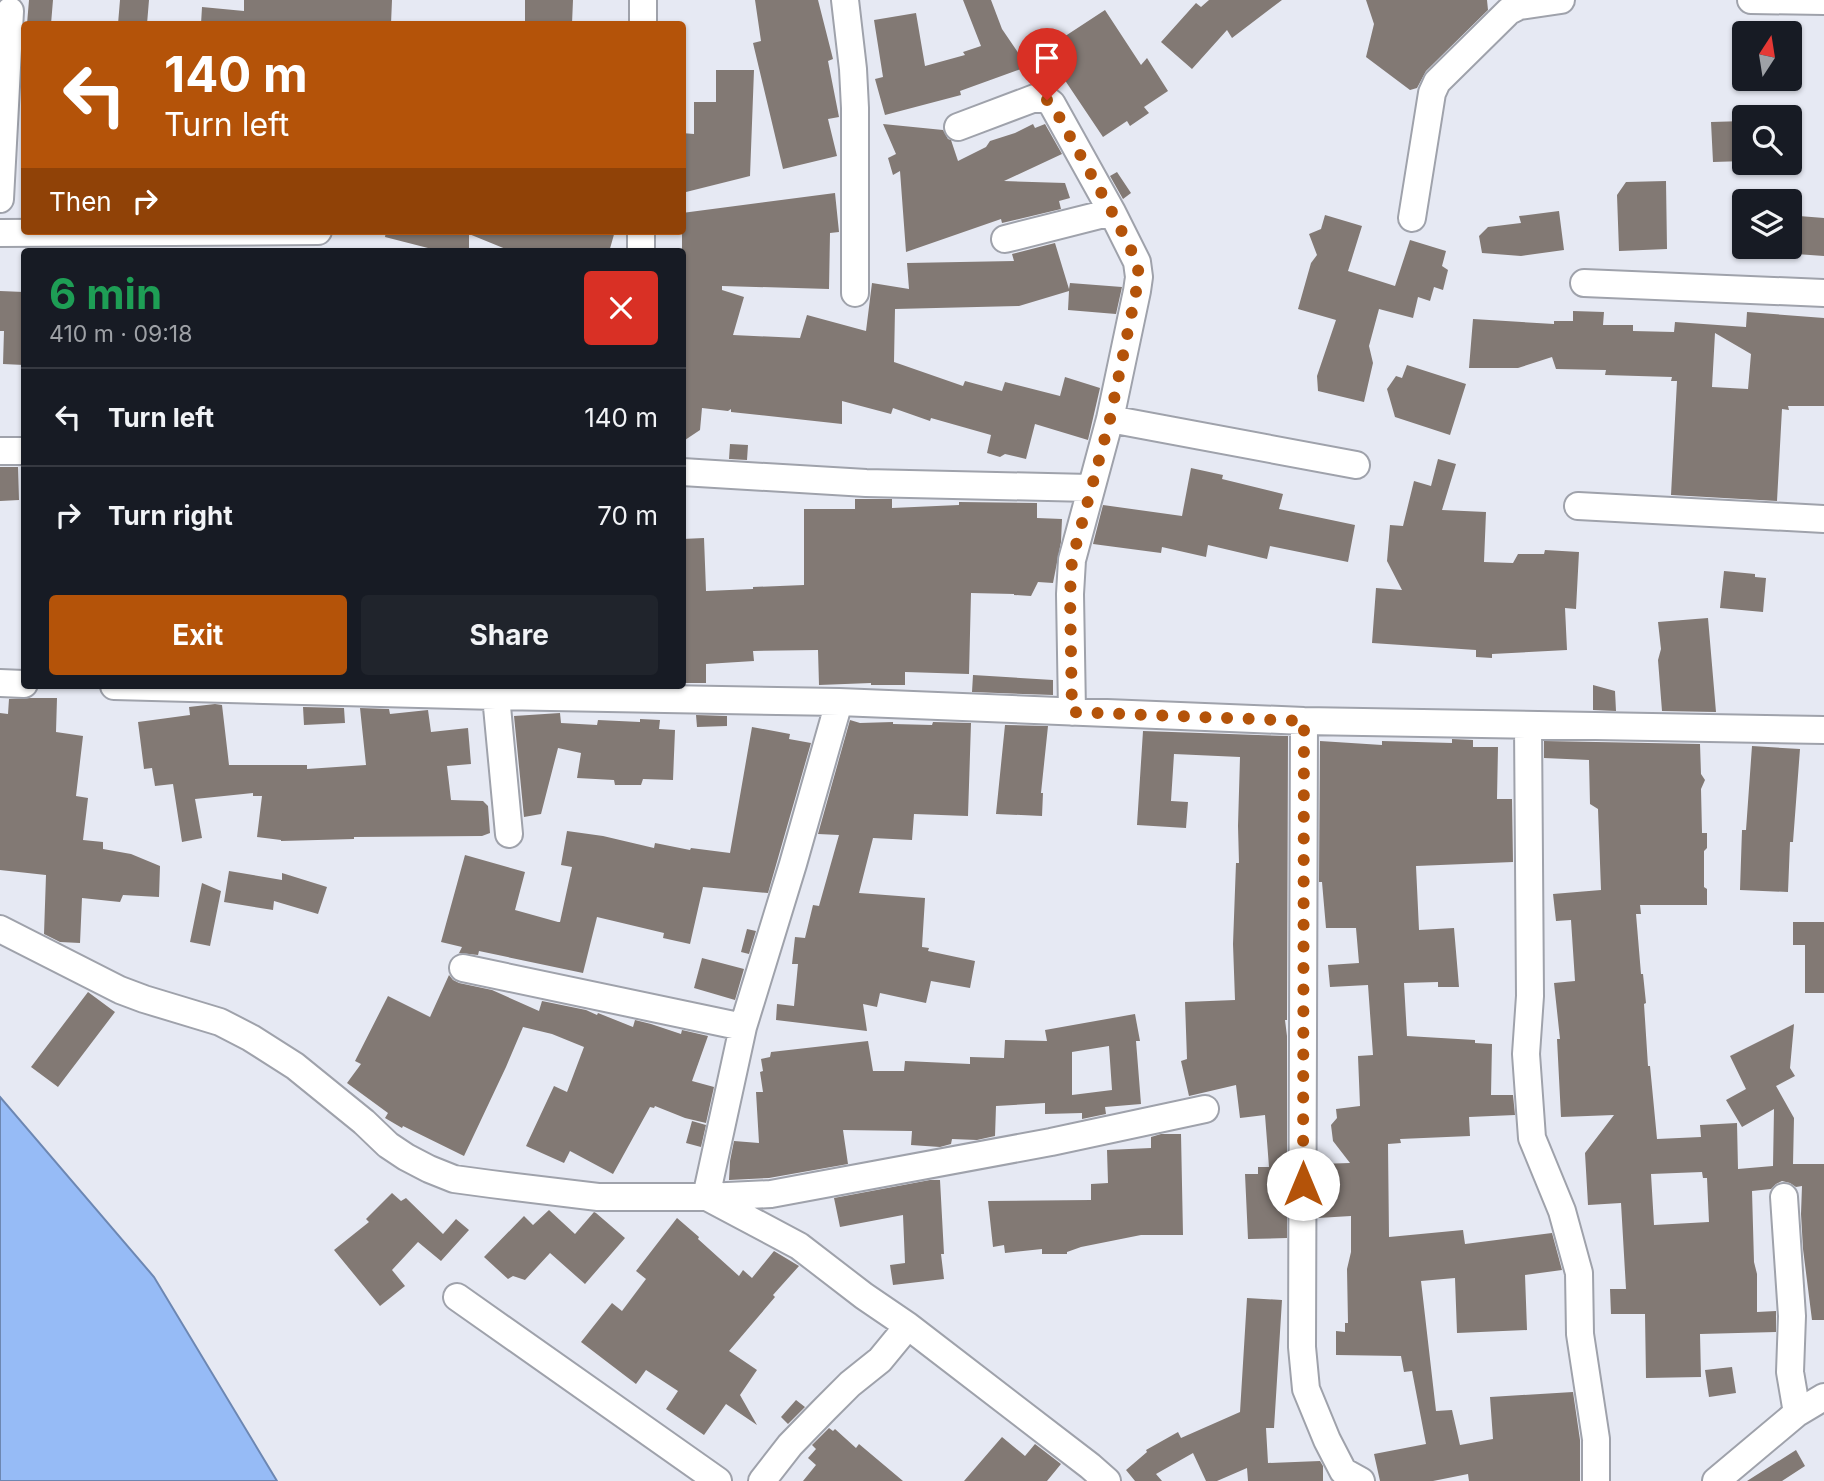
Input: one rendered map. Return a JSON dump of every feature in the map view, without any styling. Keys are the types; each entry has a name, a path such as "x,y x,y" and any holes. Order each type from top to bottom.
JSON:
{"street":[{"path":"643,0 643,21"},
{"path":"845,0 855,108 855,293"},
{"path":"1412,218 1432,93 1437,82 1509,11 1518,6 1561,0"},
{"path":"1751,0 1824,1"},
{"path":"0,199 10,11"},
{"path":"958,127 1035,98 1047,100 1052,104 1137,262 1139,277 1110,419 1072,560 1072,712"},
{"path":"1005,239 1112,212"},
{"path":"0,233 21,233"},
{"path":"1584,283 1824,293"},
{"path":"1110,419 1356,465"},
{"path":"0,451 21,451"},
{"path":"686,472 866,483 1090,488"},
{"path":"1578,506 1824,519"},
{"path":"0,683 21,684"},
{"path":"229,689 839,702 1304,721 1824,730"},
{"path":"496,696 509,834"},
{"path":"706,1197 743,1027 839,702"},
{"path":"1304,721 1303,1358 1306,1390 1327,1440 1343,1471 1361,1481"},
{"path":"1528,725 1530,996 1526,1054 1532,1138 1562,1211 1579,1273 1580,1334 1596,1439 1596,1481"},
{"path":"0,929 120,990 220,1023 251,1038 295,1066 388,1144 429,1169 454,1179 598,1197 771,1194 1051,1142 1205,1109"},
{"path":"463,968 743,1027"},
{"path":"706,1197 799,1246 908,1326 1107,1481"},
{"path":"1784,1197 1792,1316 1790,1373 1797,1413"},
{"path":"457,1297 718,1481"},
{"path":"762,1481 799,1436 850,1384 880,1360 908,1326"},
{"path":"1716,1481 1797,1413 1824,1397"}],"water":[{"path":"0,1097 154,1277 277,1481 0,1481"}],"building":[{"path":"29,0 53,0 51,21 27,21"},
{"path":"120,0 149,0 147,21 118,21"},
{"path":"244,0 392,0 391,21 201,21 202,7 244,11"},
{"path":"525,0 573,0 572,21 525,21"},
{"path":"755,0 818,0 833,59 828,61 839,117 828,119 837,156 783,169 753,43 761,41"},
{"path":"963,0 991,0 1002,29 1021,57 1021,69 960,91 961,95 885,115 875,79 883,77 874,20 916,13 925,66 965,55 963,52 981,46"},
{"path":"1209,0 1282,0 1232,38 1227,30 1192,69 1161,42 1196,3 1201,7"},
{"path":"1366,0 1487,0 1488,10 1426,71 1417,88 1410,90 1366,57 1374,24"},
{"path":"1105,10 1141,65 1147,58 1168,91 1144,107 1149,113 1130,126 1127,121 1103,137 1052,61 1047,48"},
{"path":"716,70 754,70 750,176 686,192 686,133 694,134 694,102 716,102"},
{"path":"1732,121 1732,161 1713,162 1711,122"},
{"path":"883,124 943,130 951,140 958,161 986,147 990,141 1033,124 1035,128 1045,124 1062,154 1004,181 1065,183 1070,198 1059,201 1061,209 1002,223 1001,219 906,252 900,171 893,175 888,158 896,154"},
{"path":"1117,172 1131,193 1123,199 1110,176"},
{"path":"1666,181 1667,249 1619,251 1617,195 1626,182"},
{"path":"835,193 839,232 830,233 829,289 722,286 722,290 744,297 733,335 800,338 807,315 866,331 872,283 909,289 907,263 1014,261 1012,254 1055,243 1069,289 1070,283 1122,287 1116,314 1068,310 1069,291 1019,306 895,309 894,362 963,386 965,381 1002,391 1005,382 1060,396 1065,377 1100,388 1088,440 1035,424 1026,459 1005,454 1000,457 987,453 991,435 931,418 930,421 893,408 891,414 842,401 842,424 731,412 731,409 728,411 702,408 700,430 686,439 686,248 682,248 682,235 686,235 686,212"},
{"path":"1559,211 1564,250 1521,256 1482,253 1479,236 1488,227 1521,223 1519,216"},
{"path":"1325,215 1362,226 1348,271 1395,286 1410,240 1446,251 1442,266 1448,270 1443,290 1434,287 1430,301 1418,297 1413,318 1379,309 1369,346 1373,363 1364,402 1318,391 1317,376 1336,320 1298,309 1311,263 1317,255 1309,234 1321,229"},
{"path":"1802,216 1824,218 1824,256 1802,254"},
{"path":"469,235 469,248 428,248 385,237"},
{"path":"471,235 614,235 610,248 503,248"},
{"path":"0,291 21,292 21,365 3,364 4,331 0,331"},
{"path":"1573,311 1604,312 1603,325 1633,325 1633,331 1674,332 1675,322 1746,327 1747,312 1824,318 1824,406 1788,406 1789,410 1782,409 1777,501 1671,495 1677,381 1671,381 1672,377 1605,375 1606,370 1556,369 1552,357 1518,368 1469,368 1473,319 1554,324 1554,321 1573,321","holes":["1715,333 1751,354 1748,389 1712,387"]},
{"path":"1407,365 1466,384 1450,435 1395,417 1387,389 1396,376 1402,378"},
{"path":"730,444 748,445 747,460 729,459"},
{"path":"1438,459 1456,464 1442,510 1486,512 1484,562 1513,563 1518,554 1544,554 1545,550 1579,552 1576,609 1565,608 1567,650 1492,654 1492,658 1476,657 1476,650 1372,643 1376,588 1402,590 1387,561 1390,525 1403,526 1414,481 1431,486"},
{"path":"0,467 18,467 19,500 0,501"},
{"path":"1191,468 1223,475 1222,479 1283,494 1279,509 1355,525 1348,562 1270,546 1267,559 1208,545 1206,557 1162,547 1161,553 1093,544 1103,505 1182,516"},
{"path":"855,499 892,499 892,508 959,505 959,502 1037,503 1037,518 1062,519 1061,542 1053,583 1038,582 1031,596 971,593 969,674 905,672 905,685 819,685 818,650 753,651 754,661 706,664 706,683 686,683 686,539 704,538 706,591 804,585 804,509 855,509"},
{"path":"1724,571 1755,574 1755,577 1766,578 1763,612 1720,608"},
{"path":"1708,618 1716,712 1662,711 1658,622"},
{"path":"973,675 1053,680 1053,695 972,692"},
{"path":"1593,685 1615,691 1616,711 1593,710"},
{"path":"57,698 56,732 83,736 76,796 88,798 83,840 103,842 103,849 131,854 160,866 159,897 123,895 120,902 82,898 80,943 60,942 44,934 46,875 0,870 0,713 8,714 9,699"},
{"path":"222,705 229,765 307,765 307,769 366,765 360,708 389,709 390,714 428,710 431,732 468,728 471,764 447,766 451,800 483,801 488,806 490,833 482,836 354,837 281,841 257,837 262,796 253,796 253,793 195,799 202,838 182,842 173,784 155,786 152,768 144,769 138,722 190,715 189,707"},
{"path":"303,707 344,708 345,723 304,725"},
{"path":"560,713 561,723 597,725 598,720 660,720 659,729 675,730 673,780 643,779 641,785 615,785 614,780 577,778 581,753 558,748 541,814 524,817 514,716"},
{"path":"696,715 727,716 727,726 697,727"},
{"path":"850,720 860,723 932,725 933,722 971,723 968,816 914,814 912,840 873,838 859,893 925,898 922,947 929,948 928,951 975,961 970,988 931,981 926,1003 880,993 877,1007 863,1004 867,1031 776,1020 777,1004 794,1006 798,964 792,964 795,937 805,938 813,905 819,906 839,835 818,834"},
{"path":"1005,725 1048,726 1041,793 1042,816 996,814"},
{"path":"752,727 790,734 789,739 811,743 768,893 703,887 690,944 663,938 664,933 597,917 583,973 479,951 478,955 459,953 462,947 441,942 465,855 525,872 515,910 560,922 572,867 561,865 567,831 654,848 655,843 690,850 730,853"},
{"path":"1143,731 1288,736 1285,1020 1287,1238 1248,1239 1245,1174 1258,1174 1258,1167 1269,1167 1265,1115 1240,1118 1236,1085 1189,1096 1181,1061 1187,1059 1185,1002 1235,1000 1233,944 1236,863 1239,863 1240,757 1174,754 1171,801 1188,802 1186,828 1137,825"},
{"path":"1452,739 1473,740 1473,747 1498,747 1497,799 1512,799 1513,862 1416,866 1419,930 1454,928 1459,987 1438,987 1438,982 1404,983 1407,1036 1475,1040 1475,1043 1492,1044 1491,1095 1513,1095 1515,1115 1469,1117 1470,1136 1400,1139 1401,1143 1388,1144 1389,1237 1463,1230 1465,1244 1552,1233 1562,1270 1525,1275 1527,1330 1457,1333 1455,1278 1421,1281 1436,1411 1452,1410 1460,1445 1493,1439 1490,1397 1573,1392 1580,1440 1580,1481 1469,1481 1468,1474 1433,1481 1380,1481 1374,1454 1426,1444 1412,1371 1404,1372 1401,1356 1336,1355 1336,1331 1345,1332 1345,1323 1348,1323 1347,1269 1351,1252 1351,1216 1318,1218 1318,1164 1350,1163 1333,1141 1331,1125 1337,1118 1336,1109 1360,1106 1358,1056 1373,1055 1368,985 1330,987 1328,965 1359,963 1356,928 1326,928 1322,882 1319,882 1320,741 1382,745 1382,741 1452,743"},
{"path":"1544,741 1700,744 1701,774 1705,780 1701,789 1702,833 1707,833 1704,887 1707,889 1707,905 1640,905 1641,914 1636,914 1646,1003 1648,1066 1657,1139 1701,1137 1700,1125 1737,1123 1738,1169 1773,1166 1774,1109 1742,1127 1726,1100 1746,1089 1730,1056 1794,1024 1790,1068 1795,1076 1776,1086 1794,1118 1793,1164 1824,1164 1824,1320 1812,1320 1803,1249 1802,1186 1796,1187 1782,1181 1771,1189 1752,1191 1757,1312 1776,1311 1776,1332 1700,1334 1701,1377 1646,1378 1645,1314 1611,1314 1610,1289 1626,1289 1621,1203 1588,1205 1585,1153 1614,1115 1561,1117 1557,1039 1560,1039 1554,983 1575,981 1571,920 1556,921 1553,894 1601,890 1598,809 1590,804 1589,760 1544,758","holes":["1702,1172 1703,1178 1707,1178 1709,1222 1654,1225 1651,1174"]},
{"path":"1752,746 1800,749 1793,842 1790,842 1788,892 1740,890 1742,830 1746,830"},
{"path":"229,871 282,880 282,873 327,887 318,914 274,901 273,910 224,902"},
{"path":"202,883 221,891 210,946 190,942"},
{"path":"1793,922 1824,922 1824,993 1805,993 1805,945 1793,945"},
{"path":"747,929 756,931 749,954 741,952"},
{"path":"702,958 744,969 735,1000 694,988"},
{"path":"449,975 459,983 492,990 539,1011 542,1001 586,1010 597,1015 598,1013 633,1027 635,1020 681,1034 682,1030 708,1036 692,1081 714,1087 706,1123 655,1106 650,1107 613,1174 570,1151 564,1163 526,1146 554,1086 567,1092 584,1047 552,1034 523,1027 464,1156 403,1126 402,1128 385,1118 388,1113 347,1083 361,1064 355,1061 388,996 430,1017"},
{"path":"88,992 115,1012 58,1087 31,1067"},
{"path":"1135,1014 1140,1041 1136,1041 1141,1104 1105,1107 1106,1114 1082,1119 1082,1113 1045,1114 1045,1103 996,1106 995,1136 977,1140 952,1139 951,1144 940,1147 911,1145 912,1131 843,1130 848,1164 769,1178 729,1180 734,1141 759,1143 756,1092 763,1092 761,1059 770,1057 771,1052 868,1041 873,1071 904,1071 905,1061 970,1064 970,1057 1004,1058 1005,1040 1047,1041 1045,1030","holes":["1109,1046 1112,1090 1072,1095 1072,1052"]},
{"path":"692,1121 706,1125 701,1147 686,1143"},
{"path":"1181,1134 1183,1235 1141,1235 1081,1247 1067,1254 1042,1254 1042,1249 1005,1253 1004,1245 993,1247 988,1201 1091,1200 1091,1184 1108,1183 1107,1150 1151,1148 1151,1137"},
{"path":"940,1180 944,1279 893,1285 890,1265 905,1263 903,1215 840,1227 834,1198"},
{"path":"392,1193 401,1201 406,1198 443,1234 456,1219 469,1230 441,1261 418,1242 392,1270 405,1286 380,1306 334,1250 369,1222 366,1219"},
{"path":"549,1210 575,1234 594,1212 625,1238 585,1284 550,1253 525,1280 513,1276 508,1279 484,1257 524,1216 533,1225"},
{"path":"677,1218 739,1276 743,1270 752,1278 774,1251 799,1266 729,1351 757,1370 740,1395 757,1425 726,1404 704,1435 666,1409 678,1391 646,1370 636,1384 581,1342 612,1303 622,1311 646,1279 636,1271"},
{"path":"1247,1298 1282,1300 1274,1428 1266,1428 1268,1463 1320,1461 1323,1466 1323,1481 1248,1481 1247,1468 1217,1481 1206,1481 1193,1453 1156,1474 1162,1481 1135,1481 1126,1470 1147,1452 1146,1450 1178,1432 1181,1438 1240,1412"},
{"path":"1732,1367 1736,1393 1709,1397 1705,1370"},
{"path":"796,1400 805,1407 788,1424 781,1417"},
{"path":"829,1428 833,1431 835,1429 856,1448 859,1444 903,1481 803,1481 816,1465 808,1458 816,1449 812,1445"},
{"path":"1002,1437 1025,1456 1035,1444 1061,1464 1047,1481 964,1481"},
{"path":"1796,1450 1805,1466 1782,1481 1747,1481"}],"route":[{"path":"1047,100 1052,104 1112,212 1137,262 1139,277 1110,419 1072,560 1072,712 1304,721 1303,1184"}]}
